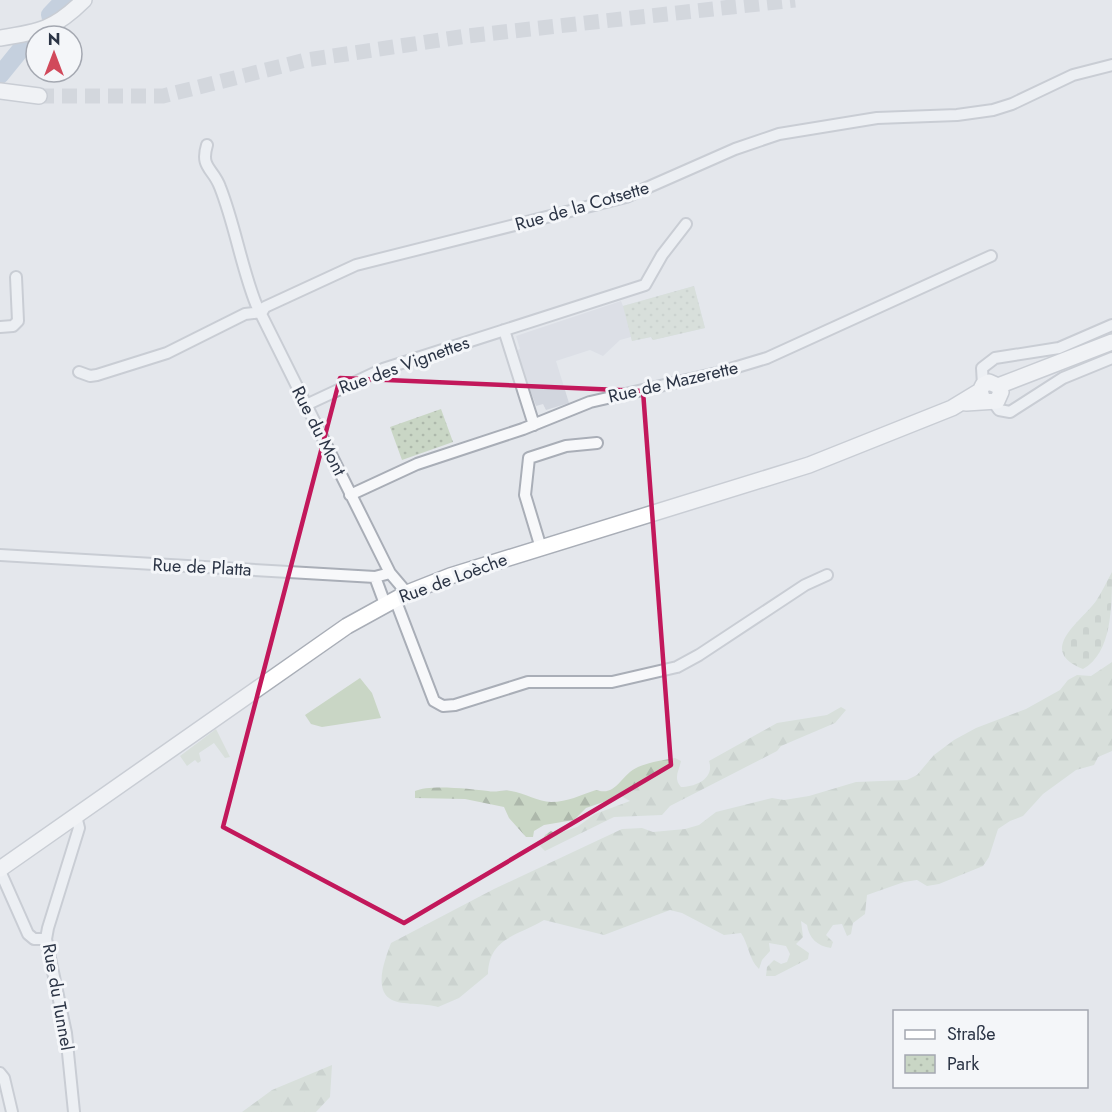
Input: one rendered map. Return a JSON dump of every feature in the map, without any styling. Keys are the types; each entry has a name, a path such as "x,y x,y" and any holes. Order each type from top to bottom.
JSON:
{"street":[{"path":"0,36 26,35 55,25 84,0"},
{"name":"Rue de la Cotsette","path":"79,372 90,376 97,375 167,353 245,314 262,312 274,303 356,266 626,197 768,137 804,128 877,118 957,115 993,110 1012,104 1072,75 1112,65"},
{"path":"0,80 35,95 0,91"},
{"name":"Rue du Mont","path":"207,146 203,157 205,165 219,184 235,231 245,275 306,405 390,573 396,598"},
{"name":"Rue des Vignettes","path":"306,405 375,372 645,285 662,255 686,224"},
{"name":"Rue de Mazerette","path":"350,495 417,464 602,398 717,373 767,358 991,256"},
{"path":"0,327 13,326 18,321 16,277"},
{"path":"1112,325 1059,348 1000,357 988,362 993,394 1014,410 1063,378 1112,358"},
{"path":"504,330 534,424"},
{"name":"Rue de Loèche","path":"0,870 341,630 396,598 450,576 809,465 993,394 1005,381 1035,374 1112,342"},
{"path":"541,548 525,495 526,466 529,458 566,446 597,443"},
{"path":"378,548 375,577 396,598 435,700 446,706 482,699 528,682 612,682 684,664 746,622 827,574"},
{"name":"Rue de Platta","path":"0,555 375,577 390,573"},
{"name":"Rue du Tunnel","path":"74,1112 66,1033 46,939 50,918 79,828 76,816"},
{"path":"0,870 28,934 34,939 46,939"},
{"path":"0,1073 4,1078 12,1112"}],"highlighted area":[{"path":"340,378 643,391 671,765 404,923 223,827"}],"shaded area":[{"path":"694,286 705,328 653,340 651,337 632,341 631,337 620,340 603,356 590,350 556,361 569,403 546,410 543,404 536,406 516,351 520,349 516,336 621,301 623,306"}],"green space":[{"path":"694,286 705,328 653,340 651,337 632,341 623,306"},
{"path":"441,409 453,442 402,460 390,427"},
{"path":"1112,572 1112,600 1105,641 1093,662 1083,669 1069,661 1063,653 1063,645 1066,636 1096,601"},
{"path":"1112,662 1112,751 1098,757 1094,765 1076,770 1043,794 1023,816 998,829 989,857 983,866 939,884 927,886 917,880 904,882 867,895 865,914 853,923 851,934 847,936 842,924 833,925 826,935 833,942 831,948 814,941 807,925 801,921 803,937 796,944 809,953 808,959 775,976 766,976 767,967 774,960 781,964 787,962 790,954 786,946 769,943 770,951 762,960 759,969 741,933 724,935 682,913 670,910 604,935 544,920 499,945 493,953 488,974 459,998 438,1007 396,1002 386,995 383,989 382,973 391,943 494,889 622,829 642,828 653,832 685,829 699,825 716,812 772,798 784,800 809,796 856,782 907,780 917,775 934,755 954,740 976,728 1026,709 1060,690 1068,680 1077,675 1091,676"},
{"path":"360,678 372,693 381,718 322,727 311,724 305,715"},
{"path":"841,707 846,710 835,723 781,746 777,751 670,806 662,815 614,817 545,851 540,846 545,835 551,831 556,834 577,827 595,814 630,801 621,796 586,808 574,820 544,825 534,831 533,837 526,837 509,818 504,807 465,799 415,798 415,791 440,787 508,791 546,802 563,801 596,790 609,790 638,767 675,758 681,761 677,781 681,787 698,784 709,773 709,761 777,723 827,715"},
{"path":"216,729 230,757 225,758 214,743 199,753 201,761 198,763 195,760 187,766 180,756"},
{"path":"332,1065 330,1097 316,1112 242,1112 272,1090"}],"waterway":[{"path":"50,15 64,0"},
{"path":"0,75 24,45"}],"tunnel":[{"path":"39,96 163,96 306,60 467,36 795,0"}]}
